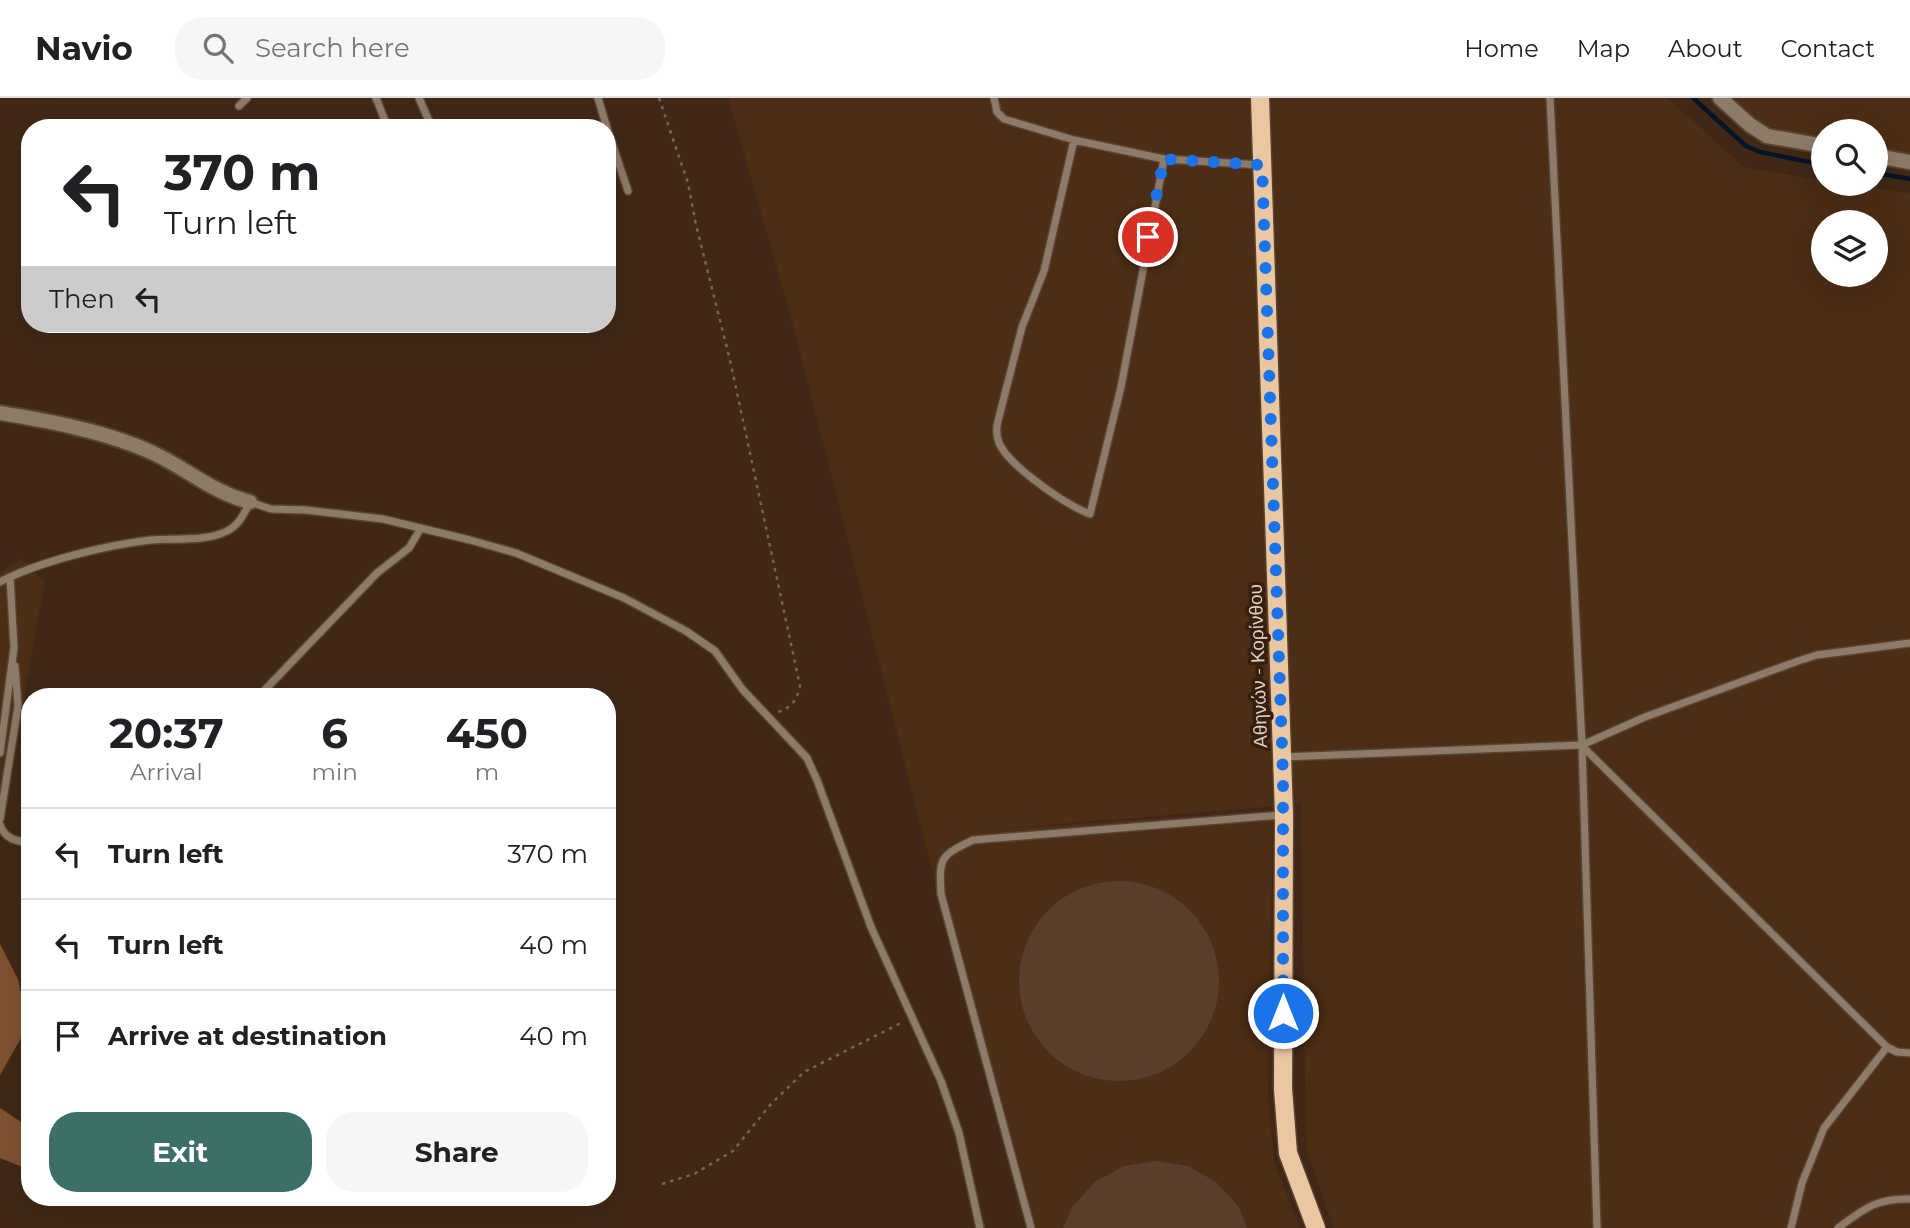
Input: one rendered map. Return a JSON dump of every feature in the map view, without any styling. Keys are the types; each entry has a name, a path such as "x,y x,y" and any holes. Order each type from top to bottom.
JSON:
{"main road":[{"name":"Αθηνών - Κορίνθου","path":"1260,98 1284,814 1283,1089 1289,1153 1316,1228"}],"street":[{"path":"1720,98 1750,125 1767,136 1811,144"},
{"path":"1888,158 1910,162"},
{"path":"0,413 95,434 139,447 174,464 217,491 250,502"}],"lane":[{"path":"239,106 247,98"},
{"path":"376,98 384,119"},
{"path":"419,98 428,119"},
{"path":"598,98 604,119"},
{"path":"994,98 997,112 1003,119 1074,140 1164,159 1262,165"},
{"path":"1550,98 1582,745 1597,1228"},
{"path":"1074,140 1044,271 1021,327 996,434 1004,451 1038,483 1060,499 1090,514 1121,387 1164,159"},
{"path":"616,159 628,191"},
{"path":"0,582 84,552 116,545 227,532 241,519 250,502 271,509 383,519 516,554 624,598 662,617 715,651 743,690 807,758 871,927 941,1081 959,1133 980,1228"},
{"path":"268,688 377,573 409,548 421,528"},
{"path":"0,819 18,706 10,577"},
{"path":"1282,757 1582,745 1645,717 1817,655 1910,643"},
{"path":"0,753 14,648"},
{"path":"1582,745 1887,1047 1897,1052 1910,1053"},
{"path":"1031,1228 941,894 940,873 943,859 953,850 973,840 1284,814"},
{"path":"0,825 3,833 13,840 21,841"},
{"path":"1791,1228 1802,1183 1824,1128 1887,1047"},
{"path":"1838,1228 1871,1204 1890,1198 1910,1199"}],"path":[{"path":"659,98 688,183 730,360 800,686 796,701 786,710 768,716"},
{"path":"662,1184 694,1174 733,1151 770,1105 804,1072 911,1018"}],"shaded area":[{"path":"728,98 1668,98 1745,168 1811,178 1811,196 1888,196 1888,190 1910,193 1910,1228 1334,1228 1306,1149 1301,804 998,829 1273,811 1268,1094 1274,1162 1300,1228 1027,1228 793,325"},
{"path":"1729,98 1910,98 1910,155 1888,151 1888,119 1811,119 1811,136 1775,129 1746,114"},
{"path":"21,559 45,581 26,688 21,688 21,713 3,812 0,812 0,573"},
{"path":"0,944 18,979 21,993 21,1038 0,1075"},
{"path":"0,1108 21,1122 21,1166 0,1158"}],"building":[{"path":"1119,881 1157,888 1190,910 1212,943 1219,981 1212,1019 1190,1052 1157,1074 1119,1081 1081,1074 1048,1052 1026,1019 1019,981 1026,943 1048,910 1081,888"},
{"path":"1156,1161 1188,1166 1216,1182 1238,1206 1248,1228 1063,1228 1073,1206 1095,1182 1124,1166"}],"waterway":[{"path":"1693,98 1746,146 1760,152 1811,162"},
{"path":"1888,175 1910,179"}],"route":[{"path":"1148,237 1164,159 1262,165 1283,776 1283,1013"}]}
